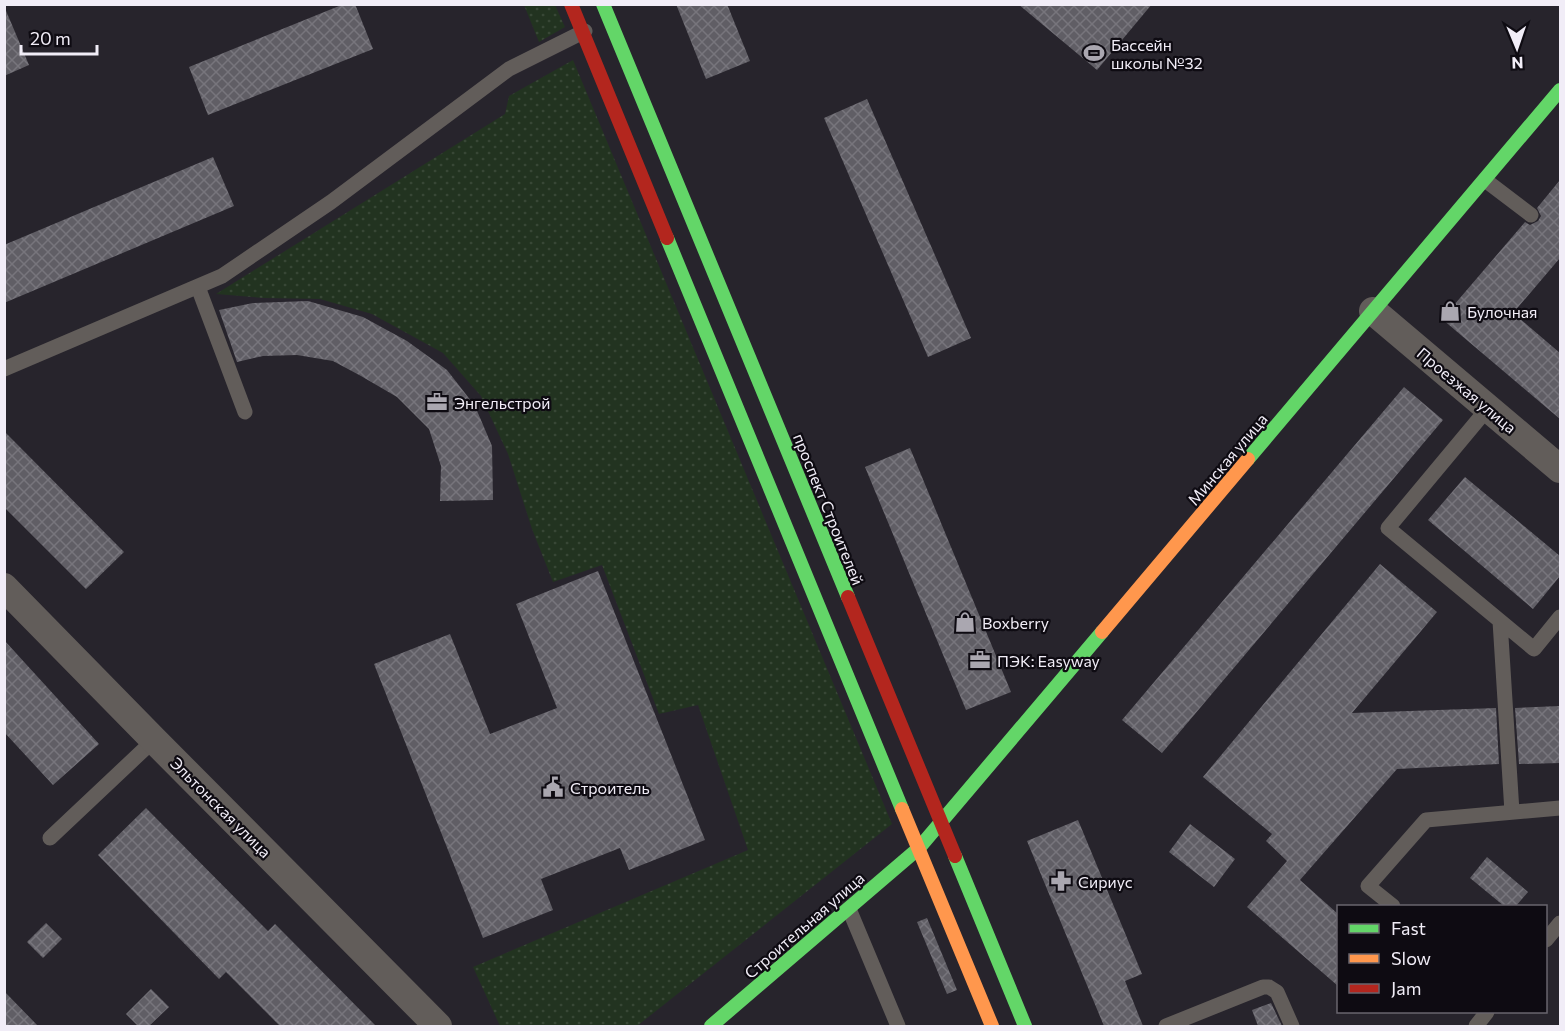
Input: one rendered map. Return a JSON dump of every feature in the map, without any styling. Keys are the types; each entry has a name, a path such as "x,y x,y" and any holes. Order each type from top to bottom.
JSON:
{"main road":[{"path":"571,4 992,1026"},
{"name":"проспект Строителей","path":"603,4 1025,1026"},
{"name":"Минская улица","path":"919,848 1560,90"},
{"name":"Строительная улица","path":"711,1026 919,848"}],"street":[{"name":"Проезжая улица","path":"1373,311 1560,469"},
{"name":"Эльтонская улица","path":"4,587 438,1026"}],"lane":[{"path":"4,369 222,276 331,202 509,69 610,20"},
{"path":"1485,180 1531,215"},
{"path":"198,287 245,412"},
{"path":"1488,408 1388,528 1534,649 1560,617"},
{"path":"1500,621 1512,812"},
{"path":"50,838 154,740"},
{"path":"1392,905 1368,886 1426,820 1560,808"},
{"path":"849,909 898,1026"},
{"path":"1547,938 1560,923"},
{"path":"1166,1026 1263,987 1269,987 1277,992 1292,1026"},
{"path":"1476,1026 1486,1013"}],"green space":[{"path":"524,5 555,5 565,27 539,42"},
{"path":"573,60 892,824 637,1026 500,1026 473,967 748,850 698,705 659,714 602,565 553,582 532,529 508,454 481,396 443,353 372,314 320,299 216,294 505,114 509,96"}],"building":[{"path":"344,4 355,4 373,49 208,115 189,67"},
{"path":"676,4 727,4 750,61 706,79"},
{"name":"Бассейн школы №32","path":"1018,4 1152,4 1097,70"},
{"path":"4,6 29,65 4,76"},
{"path":"867,99 971,338 928,357 824,118"},
{"path":"213,157 234,206 4,303 4,245"},
{"path":"1560,180 1560,258 1513,313 1560,353 1560,419 1442,319 1525,222 1530,225 1538,221 1541,216 1537,208"},
{"name":"Энгельстрой","path":"308,301 363,317 407,341 447,370 475,406 492,446 493,500 440,501 441,466 429,429 397,397 361,376 333,361 297,355 263,356 237,362 219,310 253,303"},
{"path":"1404,387 1443,420 1162,753 1122,720"},
{"path":"4,431 124,552 86,589 4,507"},
{"path":"910,448 1011,692 966,710 865,467"},
{"path":"1465,477 1560,556 1560,576 1533,609 1428,520"},
{"path":"1380,564 1437,612 1352,713 1496,708 1499,764 1397,769 1300,880 1337,913 1337,985 1247,907 1287,861 1266,841 1272,834 1203,777"},
{"name":"Строитель","path":"598,571 705,840 629,870 620,848 541,879 553,910 483,938 374,664 450,634 490,734 557,708 516,604"},
{"path":"4,640 99,744 53,785 4,732"},
{"path":"1560,706 1560,763 1519,764 1515,708"},
{"path":"146,808 268,931 275,924 376,1026 280,1026 226,972 219,979 98,855"},
{"path":"1078,820 1142,974 1125,981 1143,1026 1104,1026 1027,841"},
{"path":"1190,824 1235,859 1214,887 1169,852"},
{"path":"1487,857 1528,892 1517,905 1503,905 1470,878"},
{"path":"927,918 957,990 947,994 917,922"},
{"path":"46,923 62,939 43,958 27,942"},
{"path":"151,989 169,1007 149,1026 138,1026 126,1014"},
{"path":"4,991 38,1026 4,1026"},
{"path":"1271,1003 1282,1026 1258,1026 1252,1010"}],"traffic: fast":[{"path":"603,4 848,597"},
{"path":"1248,459 1560,90"},
{"path":"667,238 902,809"},
{"path":"711,1026 919,848 1102,632"},
{"path":"955,856 1025,1026"}],"traffic: slow":[{"path":"1102,632 1248,459"},
{"path":"902,809 992,1026"}],"traffic: jam":[{"path":"571,4 667,238"},
{"path":"848,597 955,856"}],"place":[{"name":"Бассейн школы №32","path":"1094,53"},
{"name":"Булочная","path":"1450,311"},
{"name":"Энгельстрой","path":"437,402"},
{"name":"Boxberry","path":"965,622"},
{"name":"ПЭК: Easyway","path":"980,660"},
{"name":"Строитель","path":"553,787"},
{"name":"Сириус","path":"1061,881"}]}
